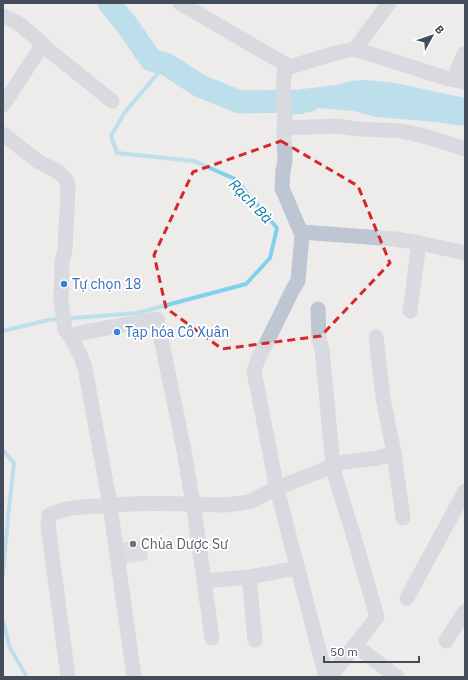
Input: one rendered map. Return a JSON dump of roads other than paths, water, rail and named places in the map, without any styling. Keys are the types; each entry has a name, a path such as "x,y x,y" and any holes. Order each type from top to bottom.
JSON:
{"street":[{"path":"180,3 290,67 332,54 355,50 459,81 465,53"},
{"path":"355,50 389,3"},
{"path":"3,16 18,23 46,48 112,101"},
{"path":"3,105 43,44"},
{"path":"284,64 283,90 285,161 282,188 302,235 298,282 257,362 254,371 276,488 326,677"},
{"path":"284,122 338,126 366,130 398,131 435,138 465,149"},
{"path":"3,134 39,162 59,172 67,181 68,190 65,249 61,274 62,305 67,333 80,354 85,368 110,505 134,677"},
{"path":"301,232 419,243 465,253"},
{"path":"410,310 419,243"},
{"path":"318,309 319,340 322,349 333,466 377,618 330,677"},
{"path":"67,333 85,332 157,319 177,413 195,516 212,638"},
{"path":"376,337 383,398 394,453 403,518"},
{"path":"68,677 48,526 49,515 55,512 81,507 126,504 226,505 242,503 252,501 276,488 344,462 378,458 394,453"},
{"path":"407,598 465,492"},
{"path":"204,581 249,577 297,568"},
{"path":"249,577 255,640"},
{"path":"446,641 465,611"},
{"path":"355,645 397,677"}],"water":[{"path":"365,80 396,83 465,98 465,126 376,117 353,111 319,108 307,109 304,114 288,115 287,95 302,89"}],"waterway":[{"name":"Rạch Bà","path":"109,3 127,25 151,60 166,64 200,86 240,102 308,101"},
{"name":"Rạch Bà","path":"3,331 48,320 137,313 246,284 270,258 277,228 235,179 194,161 117,153 111,136 125,112 166,64"},
{"name":"Rạch Bà","path":"3,450 14,463 3,574"},
{"name":"Rạch Bà","path":"3,621 10,648 27,677"}],"place":[{"name":"Tự chọn 18","path":"64,284"},
{"name":"Tạp hóa Cô Xuân","path":"117,332"},
{"name":"Chùa Dược Sư","path":"133,544"}]}
